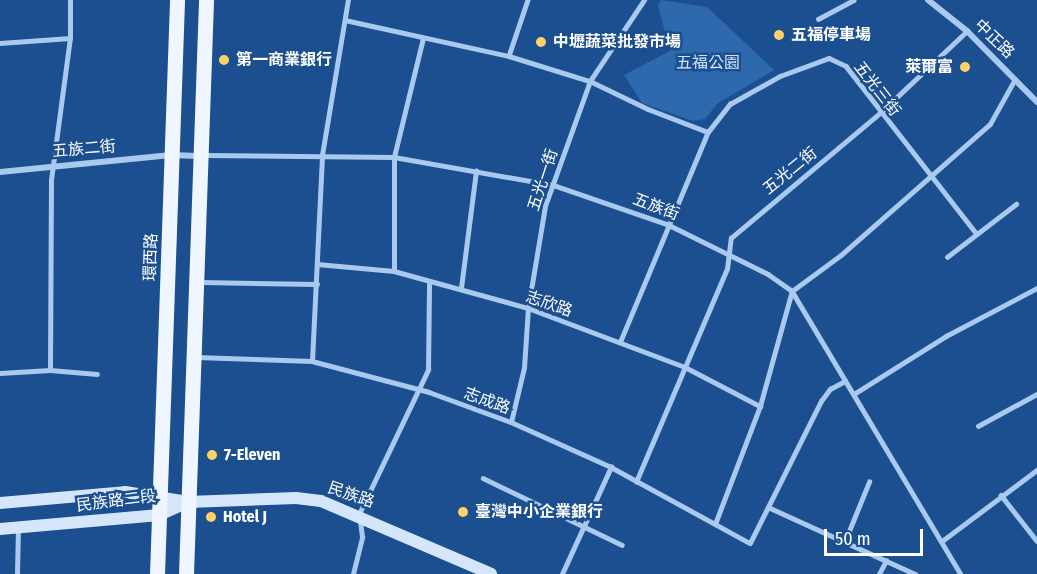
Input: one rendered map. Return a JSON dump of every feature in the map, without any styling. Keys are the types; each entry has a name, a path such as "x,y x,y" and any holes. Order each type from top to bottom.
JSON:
{"main road":[{"name":"環西路","path":"157,574 177,0"},
{"path":"186,574 198,156 206,0"},
{"name":"民族路二段","path":"0,502 125,492 160,495 188,502"},
{"name":"民族路","path":"188,502 296,498 321,501 359,514 486,573"},
{"name":"民族路二段","path":"0,529 159,515 188,502"}],"street":[{"name":"中正路","path":"928,0 966,31 1037,102"},
{"name":"五族街","path":"171,155 198,156"},
{"name":"五族二街","path":"0,172 171,155"}],"lane":[{"path":"50,370 51,180 70,38 70,0"},
{"path":"312,361 322,155 348,0"},
{"path":"509,56 528,0"},
{"name":"五光一街","path":"511,422 524,368 528,308 545,206 590,81 644,0"},
{"path":"818,19 853,0"},
{"path":"345,20 509,56 590,81 648,109 708,132"},
{"name":"五光二街","path":"636,482 730,256 731,238 880,113 966,31"},
{"path":"0,43 70,38"},
{"path":"394,272 394,157 423,38"},
{"name":"五光三街","path":"621,342 667,224 677,212 708,132 730,104 780,76 829,58 846,66 880,113 933,176 976,233"},
{"path":"715,524 760,406 792,291 933,176 990,123 1015,80"},
{"name":"五族街","path":"198,156 394,157 553,185 667,224 792,291"},
{"path":"461,288 476,171"},
{"path":"947,256 1016,204"},
{"name":"志欣路","path":"317,264 394,272 461,288 528,308 685,367 760,406"},
{"path":"195,282 317,284"},
{"path":"353,574 362,537 359,514 416,389 428,370 429,282"},
{"path":"854,394 946,336 1037,288"},
{"path":"792,291 961,574"},
{"name":"志成路","path":"193,357 312,361 416,389 511,422 611,467 750,543 768,507"},
{"path":"0,373 50,370 97,374"},
{"path":"845,381 830,388 821,401 768,507 915,574"},
{"path":"978,426 1037,394"},
{"path":"562,574 611,467"},
{"path":"942,542 1001,495 1037,470"},
{"path":"483,478 622,545"},
{"path":"845,541 869,482"},
{"path":"1001,495 1037,541"},
{"path":"17,574 18,528"},
{"path":"879,574 885,561"}],"green space":[{"name":"五福公園","path":"661,0 707,7 774,70 718,103 705,119 693,121 642,103 624,75 670,51 658,6"}],"place":[{"name":"五福停車場","path":"779,35"},
{"name":"中壢蔬菜批發市場","path":"541,42"},
{"name":"第一商業銀行","path":"224,60"},
{"name":"萊爾富","path":"965,67"},
{"name":"7-Eleven","path":"212,455"},
{"name":"臺灣中小企業銀行","path":"463,512"},
{"name":"Hotel J","path":"211,517"}]}
